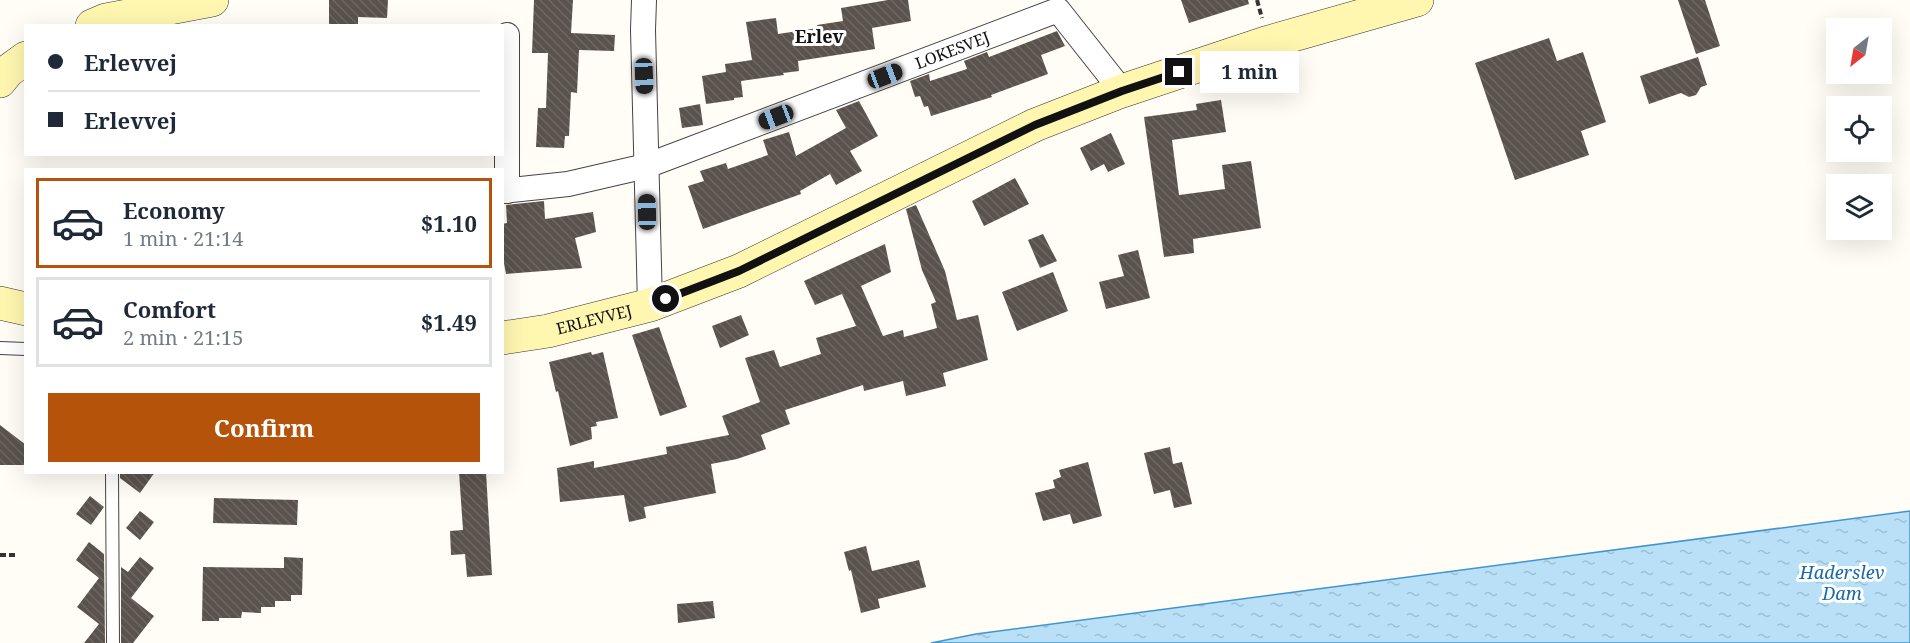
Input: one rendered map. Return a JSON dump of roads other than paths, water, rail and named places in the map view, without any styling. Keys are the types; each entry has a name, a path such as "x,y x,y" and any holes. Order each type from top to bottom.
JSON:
{"street":[{"path":"101,15 212,0"},
{"path":"644,0 650,305"},
{"name":"ERLEVVEJ","path":"504,338 548,331 650,305 739,271 1035,125 1122,91 1269,42 1417,0"},
{"name":"LOKESVEJ","path":"507,34 505,191 568,184 646,166 1058,10 1122,91"},
{"path":"0,81 8,71 24,59"},
{"path":"0,303 24,309"}],"lane":[{"path":"0,348 24,349"},
{"path":"112,474 112,643"}],"water":[{"name":"Haderslev Dam","path":"1910,511 1910,643 931,643 976,634"}],"district":[{"name":"Erlev","path":"819,36"}]}
